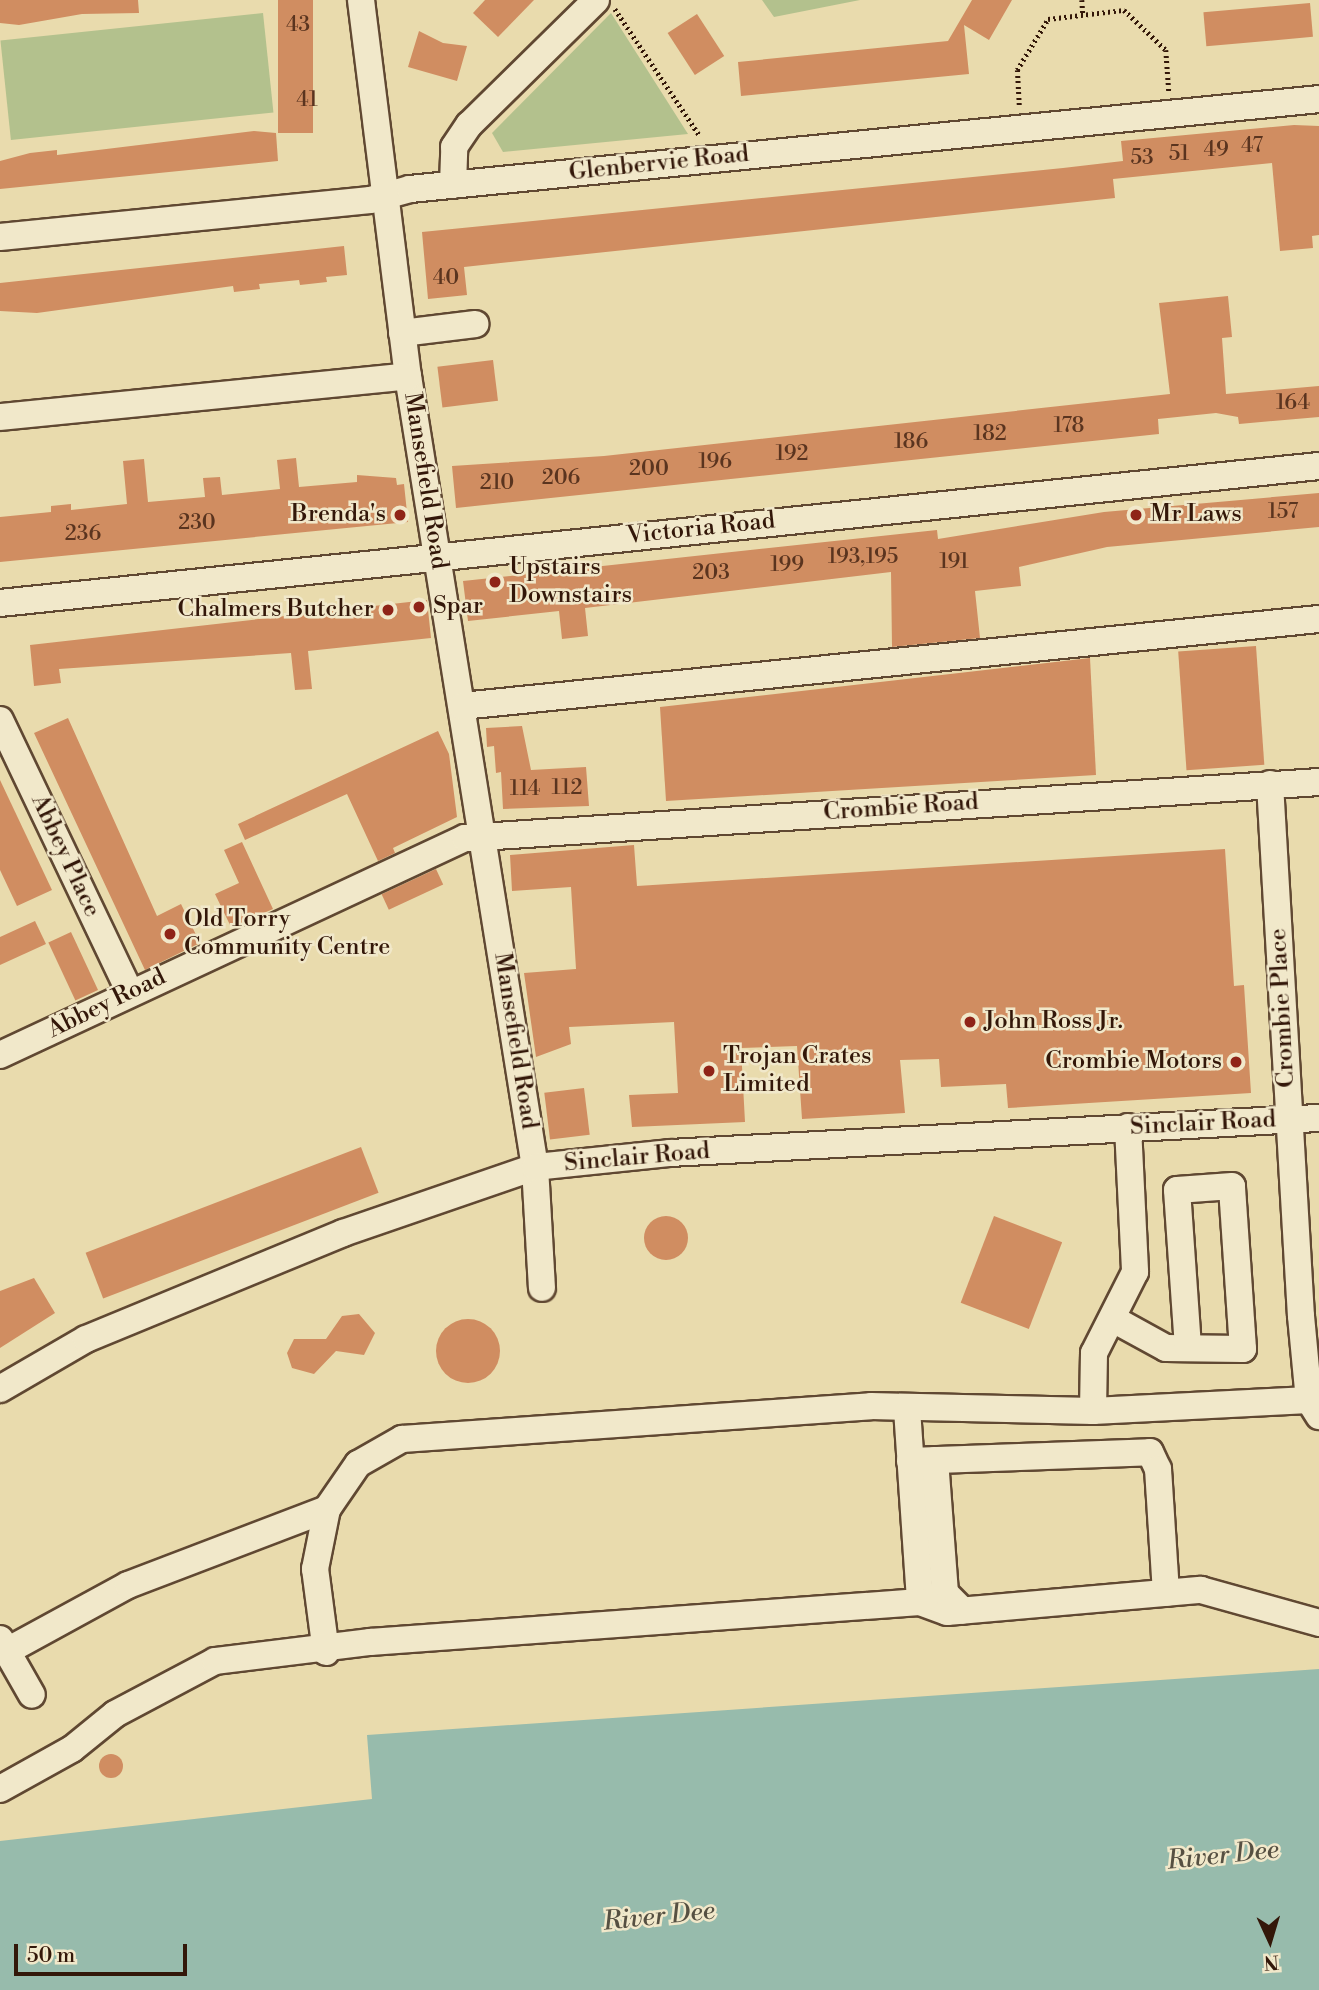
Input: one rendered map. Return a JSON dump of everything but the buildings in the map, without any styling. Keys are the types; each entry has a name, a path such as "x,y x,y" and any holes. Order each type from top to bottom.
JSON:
{"street":[{"name":"Mansefield Road","path":"360,0 408,376 535,1167 542,1288"},
{"path":"453,185 454,147 469,125 596,0"},
{"name":"Glenbervie Road","path":"0,237 453,185 1171,110 1319,99"},
{"path":"402,333 475,324"},
{"path":"0,417 408,376"},
{"name":"Victoria Road","path":"0,603 1319,466"},
{"path":"462,706 1319,619"},
{"name":"Abbey Place","path":"0,720 130,993"},
{"name":"Crombie Road","path":"482,835 1319,782"},
{"name":"Crombie Place","path":"1270,784 1290,1120 1310,1315 1314,1408"},
{"name":"Abbey Road","path":"0,1055 130,993 482,835"},
{"name":"Sinclair Road","path":"0,1389 86,1339 343,1233 535,1167 670,1153 1319,1118"},
{"path":"1093,1411 1094,1353 1113,1319 1137,1255 1128,1127"},
{"path":"1113,1319 1166,1349 1188,1347 1205,1353 1243,1349 1232,1186 1177,1190 1188,1347"},
{"path":"326,1652 315,1569 327,1509 358,1464 402,1439 802,1409 907,1409 1049,1414 1314,1408"},
{"path":"907,1409 923,1460 945,1593 963,1611"},
{"path":"923,1460 1150,1452 1158,1469 1166,1593"},
{"path":"919,1601 923,1460"},
{"path":"32,1695 4,1645 128,1585 327,1509"},
{"path":"0,1789 72,1749 115,1714 215,1661 326,1652 370,1642 919,1601 963,1611 1201,1590 1319,1623"}],"path":[{"path":"609,0 714,158"},
{"path":"1082,0 1083,15"},
{"path":"1021,127 1017,70 1048,19 1124,10 1166,50 1171,110"}],"green space":[{"path":"762,0 860,0 774,17"},
{"path":"263,13 273,112 11,140 0,41"},
{"path":"611,13 688,134 503,152 492,133"}],"water":[{"name":"River Dee","path":"1319,1669 1319,1990 0,1990 0,1841 372,1799 367,1735"}],"place":[{"name":"Brenda's","path":"400,515"},
{"name":"Mr Laws","path":"1136,515"},
{"name":"Upstairs Downstairs","path":"495,582"},
{"name":"Spar","path":"419,607"},
{"name":"Chalmers Butcher","path":"388,610"},
{"name":"Old Torry Community Centre","path":"170,934"},
{"name":"John Ross Jr.","path":"970,1022"},
{"name":"Crombie Motors","path":"1236,1062"},
{"name":"Trojan Crates Limited","path":"709,1071"}]}
